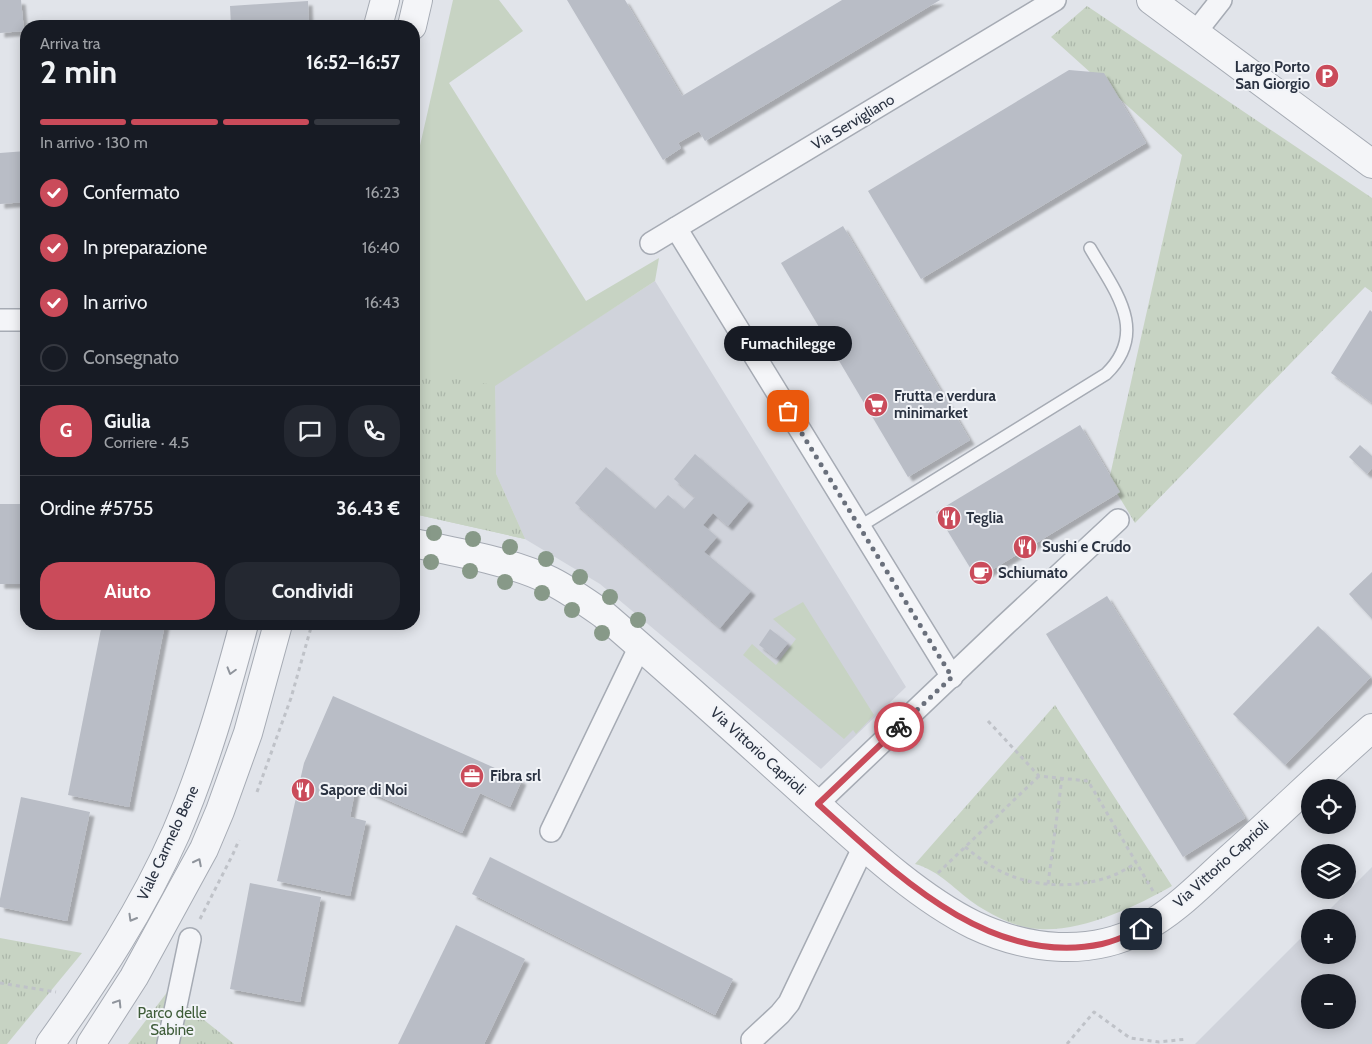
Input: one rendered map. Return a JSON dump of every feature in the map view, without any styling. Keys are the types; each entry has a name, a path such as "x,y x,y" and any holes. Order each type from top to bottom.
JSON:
{"street":[{"path":"380,20 385,0"},
{"path":"413,20 418,0"},
{"name":"Via Servigliano","path":"651,244 1055,0"},
{"path":"1151,0 1372,164"},
{"path":"1195,33 1221,0"},
{"path":"676,228 952,677"},
{"path":"0,320 20,320"},
{"path":"818,804 1118,520"},
{"name":"Via Vittorio Caprioli","path":"420,544 509,565 552,581 598,610 864,846 919,890 975,925 1012,939 1050,947 1067,948 1103,944 1141,929 1166,913 1214,873 1372,728"},
{"name":"Viale Carmelo Bene","path":"50,1044 112,952 172,842 206,755 242,630"},
{"name":"Viale Carmelo Bene","path":"92,1044 134,977 204,848 220,812 248,732 276,630"},
{"path":"550,832 640,646"},
{"path":"752,1040 789,1003 864,846"},
{"path":"168,1044 190,939"}],"lane":[{"path":"860,527 1106,374 1116,364 1126,343 1128,332 1125,310 1090,248"}],"path":[{"path":"988,721 1039,776 1088,781 1166,913"},
{"path":"919,890 1039,776"},
{"path":"1048,884 1062,778"},
{"path":"965,846 990,866 1019,879 1048,884 1076,884 1110,877 1136,863"},
{"path":"0,984 63,993"},
{"path":"1067,1044 1094,1012 1130,1038 1159,1042 1187,1039"}],"shaded area":[{"path":"655,281 906,687 821,769 600,584 525,539 496,474 495,385"},
{"path":"1372,867 1372,1044 1195,1044 1301,938 1301,964 1356,964 1356,909 1330,909 1340,899 1356,899 1356,883"}],"green space":[{"path":"453,0 499,0 523,31 449,83 586,301 659,258 655,281 495,386 496,474 525,539 420,515 420,146"},
{"path":"1087,6 1372,198 1372,292 1365,287 1135,523 1109,480 1182,155 1051,37"},
{"path":"420,374 495,385 496,474 525,539 420,515"},
{"path":"803,602 874,715 856,734 853,730 844,739 743,655 752,644 776,665 796,639 773,619"},
{"path":"1055,705 1172,886 1125,910 1090,922 1056,929 1039,929 1015,924 992,914 978,906 940,876 915,864"},
{"path":"0,938 82,953 7,1044 0,1044"},
{"name":"Parco delle Sabine","path":"168,991 234,1044 128,1044"}],"building":[{"path":"0,0 21,0 23,20 20,20 20,31 0,33"},
{"path":"567,0 625,0 682,96 842,0 940,0 705,141 699,131 678,143 681,148 663,160"},
{"path":"308,1 309,20 231,20 230,6"},
{"path":"1069,70 1104,73 1146,143 921,279 868,191"},
{"path":"20,151 20,202 0,204 0,153"},
{"path":"843,226 970,440 908,477 781,263"},
{"path":"1370,310 1372,312 1372,403 1331,373"},
{"path":"1080,425 1120,492 977,579 936,512"},
{"path":"1360,445 1372,456 1372,468 1367,474 1349,457"},
{"path":"695,454 749,501 728,526 713,513 703,525 717,537 704,552 751,591 720,628 575,503 606,467 655,509 668,495 684,509 695,497 674,479"},
{"path":"0,504 20,504 20,584 0,584"},
{"path":"1372,572 1372,619 1349,594"},
{"path":"1107,596 1245,818 1183,857 1046,634"},
{"path":"1318,626 1371,677 1285,765 1233,714"},
{"path":"770,629 788,643 776,658 759,645"},
{"path":"101,630 164,630 129,807 68,795"},
{"path":"333,696 522,780 510,807 480,793 462,833 356,786 350,817 366,821 350,896 277,881 304,763"},
{"path":"21,797 90,812 67,921 0,907 0,899"},
{"path":"490,857 733,979 715,1015 472,894"},
{"path":"250,883 321,897 300,1002 230,989"},
{"path":"456,925 525,959 484,1044 398,1044"}],"way so far":[{"path":"788,411 952,677 899,727"}],"place":[{"name":"Largo Porto San Giorgio","path":"1327,76"},
{"name":"Frutta e verdura minimarket","path":"876,405"},
{"name":"Fumachilegge","path":"788,411"},
{"name":"Teglia","path":"949,518"},
{"name":"Sushi e Crudo","path":"1025,547"},
{"name":"Schiumato","path":"981,573"},
{"name":"Fibra srl","path":"472,776"},
{"name":"Sapore di Noi","path":"303,790"}],"route":[{"path":"899,727 818,804 864,846 919,890 955,914 975,925 1012,939 1030,944 1067,948 1103,944 1141,929"}]}
